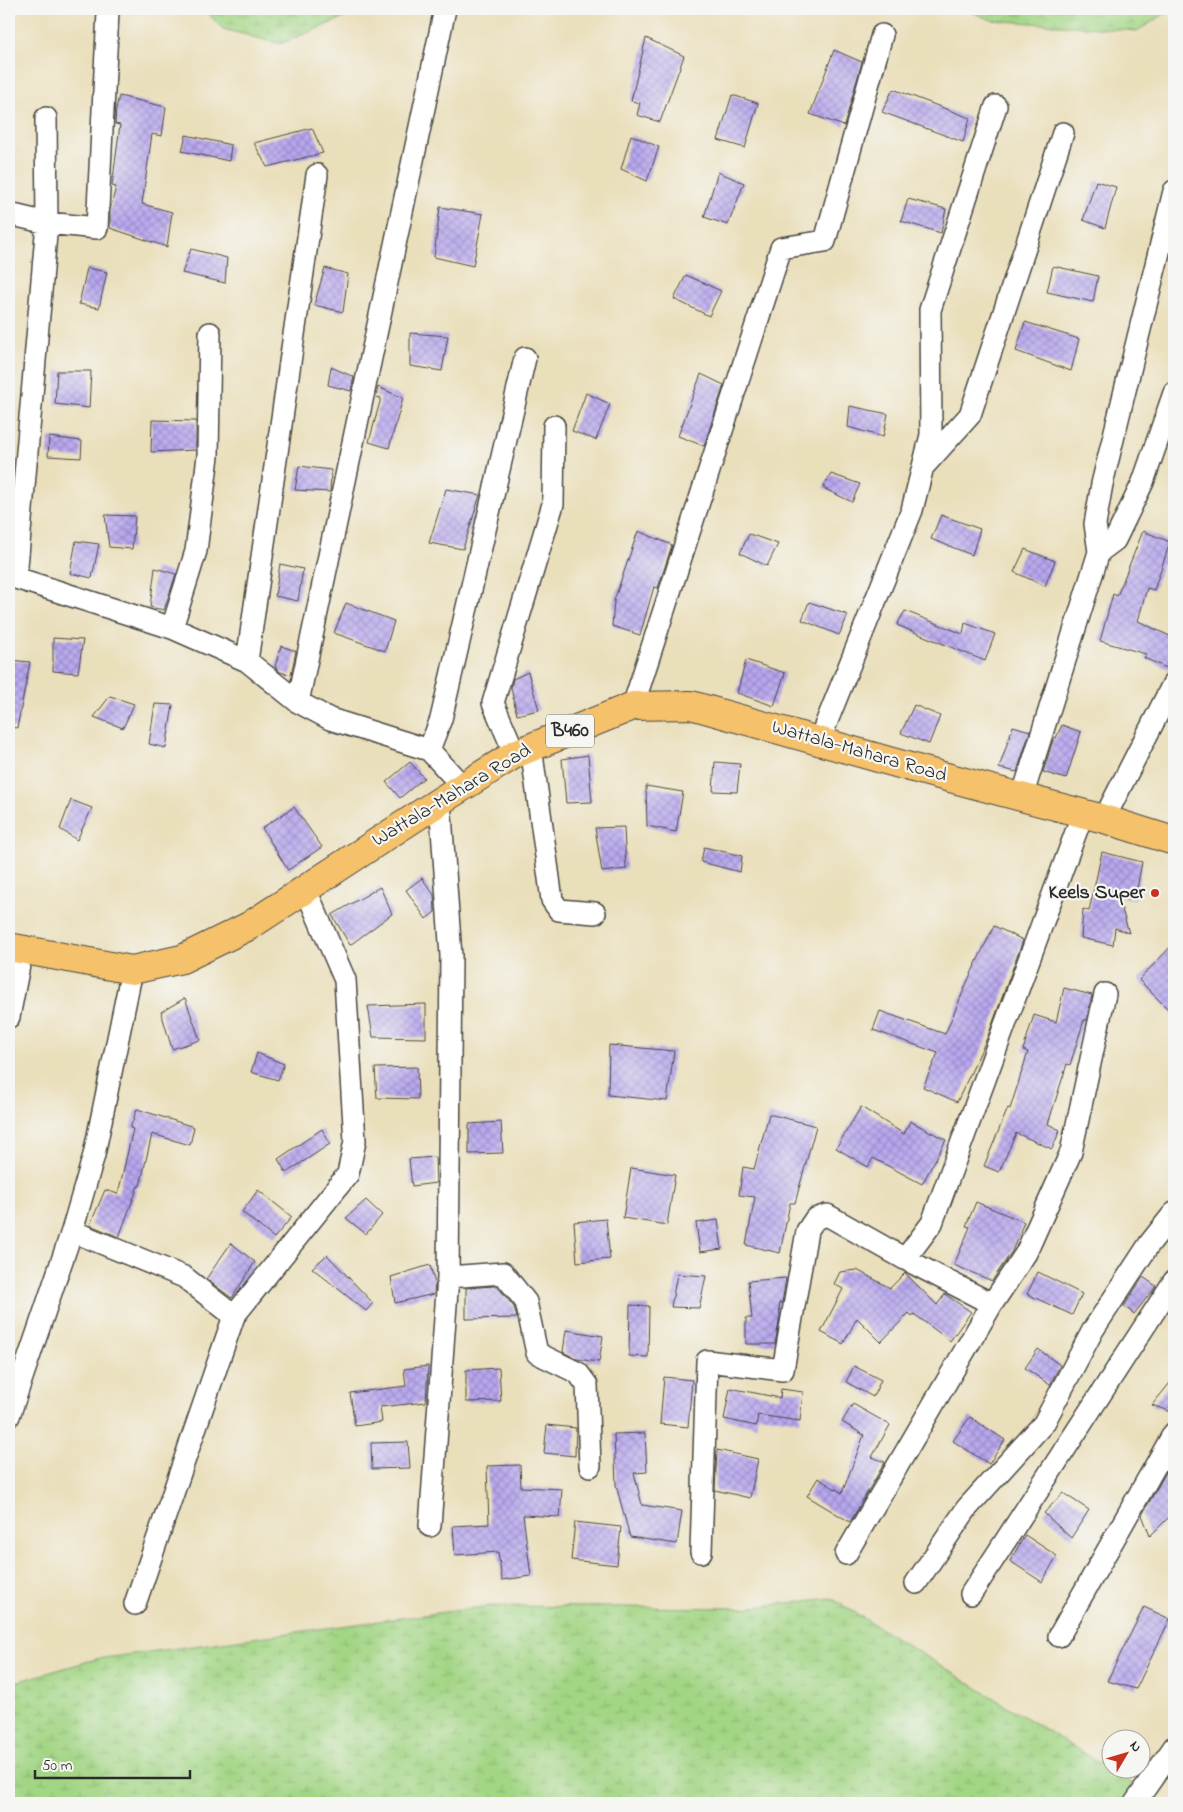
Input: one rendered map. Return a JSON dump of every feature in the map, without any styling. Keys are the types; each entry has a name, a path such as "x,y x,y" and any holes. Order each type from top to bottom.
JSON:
{"main road":[{"name":"Wattala-Mahara Road","path":"16,948 132,970 182,959 249,926 463,786 523,750 633,706 691,705 1022,798 1094,816 1174,841"}],"street":[{"path":"298,702 445,9"},
{"path":"9,214 47,223 96,228 108,12"},
{"path":"633,706 781,248 825,241 882,35"},
{"path":"819,741 912,510 931,435 930,310 996,106"},
{"path":"46,118 47,223 12,578 172,628 247,661 298,702 330,720 429,750 463,786"},
{"path":"923,468 970,415 1063,133"},
{"path":"247,661 318,176"},
{"path":"1022,798 1099,552 1094,524 1102,484 1174,191"},
{"path":"172,628 196,551 208,456 210,333"},
{"path":"429,750 441,719 525,358"},
{"path":"1099,552 1115,540 1143,482 1174,393"},
{"path":"554,426 553,504 493,704 523,750 552,900 559,910 595,913"},
{"path":"905,1259 932,1223 1094,816 1174,682"},
{"path":"430,1526 448,1277 451,956 440,801"},
{"path":"135,1604 234,1316 348,1174 355,1141 346,980 306,890"},
{"path":"9,1016 16,948"},
{"path":"9,1416 72,1231 94,1155 132,970"},
{"path":"846,1554 992,1304 1026,1253 1071,1152 1105,994"},
{"path":"916,1583 967,1508 1044,1423 1093,1330 1150,1243 1174,1213"},
{"path":"701,1552 707,1361 783,1370 807,1232 814,1219 827,1215 905,1259 992,1304"},
{"path":"72,1231 184,1277 234,1316"},
{"path":"448,1277 504,1273 526,1302 537,1353 578,1373 587,1385 590,1466"},
{"path":"971,1594 1174,1280"},
{"path":"1059,1636 1174,1433"},
{"path":"1135,1803 1174,1746"}],"green space":[{"path":"204,9 365,9 280,44 223,29"},
{"path":"964,9 1173,9 1137,31 991,20"},
{"path":"831,1598 1100,1763 1100,1780 1127,1780 1132,1783 1128,1803 9,1803 9,1684 96,1659 490,1606 744,1608"}],"building":[{"path":"646,38 684,56 660,122 637,115 640,103 631,101"},
{"path":"834,50 862,62 844,126 810,114"},
{"path":"893,89 970,118 963,142 882,112"},
{"path":"732,95 758,103 745,148 718,140"},
{"path":"119,96 166,107 162,136 152,134 142,204 172,212 167,247 110,228 110,210 116,187 112,186 120,125 115,124"},
{"path":"312,128 323,153 267,167 254,143"},
{"path":"186,135 231,145 229,161 182,151"},
{"path":"631,135 659,147 647,181 621,169"},
{"path":"718,172 744,183 728,225 704,217"},
{"path":"1096,181 1116,187 1105,228 1083,220"},
{"path":"908,199 946,209 941,233 901,221"},
{"path":"440,207 483,214 473,266 434,257"},
{"path":"191,249 227,258 225,283 182,273"},
{"path":"1053,266 1098,276 1093,302 1047,292"},
{"path":"87,268 107,272 99,308 79,304"},
{"path":"325,268 348,274 343,312 314,305"},
{"path":"686,275 721,291 709,316 674,299"},
{"path":"1025,322 1079,339 1071,371 1016,351"},
{"path":"410,333 448,336 442,371 410,366"},
{"path":"331,367 354,377 351,391 328,385"},
{"path":"57,371 91,371 89,408 55,404"},
{"path":"701,374 724,385 704,446 678,436"},
{"path":"378,387 403,398 389,448 369,442 381,398 376,397"},
{"path":"586,393 610,404 596,440 572,431"},
{"path":"850,406 888,414 883,437 848,427"},
{"path":"152,420 196,421 196,450 151,452"},
{"path":"49,437 82,441 81,458 48,456"},
{"path":"299,466 331,470 330,492 295,490"},
{"path":"831,474 860,484 852,502 823,488"},
{"path":"446,489 480,495 463,549 429,543"},
{"path":"105,515 135,516 132,549 109,547"},
{"path":"941,515 980,529 972,555 931,539"},
{"path":"638,531 672,545 658,588 654,587 640,635 612,626 614,601"},
{"path":"1143,531 1170,542 1154,590 1147,588 1138,621 1174,638 1174,657 1169,669 1144,658 1146,654 1100,641 1113,594 1117,596"},
{"path":"749,534 778,544 767,566 740,553"},
{"path":"76,541 99,544 92,578 70,573"},
{"path":"1025,549 1055,561 1045,586 1014,572"},
{"path":"280,564 303,569 298,601 275,596"},
{"path":"155,568 176,574 164,610 150,607"},
{"path":"809,602 848,615 839,635 802,620"},
{"path":"346,603 394,621 385,651 334,633"},
{"path":"905,611 963,634 965,623 995,634 985,661 897,625"},
{"path":"53,638 83,640 78,673 53,671"},
{"path":"281,646 296,651 291,675 280,672 275,667"},
{"path":"9,660 30,662 17,728 9,727"},
{"path":"746,660 785,673 774,706 737,693"},
{"path":"528,672 539,710 517,715 511,688 513,679"},
{"path":"110,696 134,704 123,728 94,717"},
{"path":"155,704 173,705 166,748 149,744"},
{"path":"914,705 940,716 929,744 901,733"},
{"path":"1062,725 1081,732 1066,779 1043,772 1054,737 1056,738"},
{"path":"1013,726 1030,731 1017,772 999,768"},
{"path":"588,755 592,802 566,803 562,759"},
{"path":"410,762 424,778 400,798 386,782"},
{"path":"715,762 740,764 737,792 713,791"},
{"path":"646,786 683,792 676,832 647,826"},
{"path":"71,800 92,808 77,840 60,829"},
{"path":"294,807 322,847 288,870 262,828"},
{"path":"624,827 626,869 602,872 595,828"},
{"path":"704,847 742,856 740,872 701,862"},
{"path":"1102,852 1142,862 1135,899 1118,896 1129,933 1115,928 1113,945 1081,938 1083,909 1089,911"},
{"path":"422,878 434,895 435,912 426,919 406,890"},
{"path":"380,887 392,914 350,945 332,915"},
{"path":"994,926 1023,940 988,1036 957,1102 923,1087 938,1053 873,1030 880,1011 945,1034"},
{"path":"1174,943 1174,1015 1139,980"},
{"path":"1064,988 1092,995 1087,1020 1084,1020 1070,1065 1067,1064 1048,1124 1060,1130 1052,1149 1016,1133 999,1172 984,1166 1008,1108 1010,1109 1028,1052 1023,1050 1034,1015 1056,1022"},
{"path":"185,998 200,1040 172,1049 161,1012"},
{"path":"426,1004 426,1038 373,1037 368,1006"},
{"path":"609,1045 674,1051 667,1101 608,1095"},
{"path":"257,1053 284,1064 278,1080 251,1072"},
{"path":"417,1067 418,1099 377,1098 375,1068"},
{"path":"861,1107 904,1134 910,1121 946,1140 922,1184 873,1158 868,1167 836,1148"},
{"path":"137,1109 194,1127 190,1145 152,1134 140,1186 138,1186 119,1237 90,1225 105,1190 118,1194 133,1129 130,1128"},
{"path":"769,1114 816,1126 795,1203 790,1203 780,1253 746,1245 755,1197 739,1195 743,1167 754,1169"},
{"path":"501,1122 503,1153 469,1154 469,1124"},
{"path":"322,1129 330,1144 286,1173 278,1159"},
{"path":"435,1157 436,1183 412,1186 409,1159"},
{"path":"631,1168 675,1175 667,1225 623,1218"},
{"path":"258,1190 292,1217 274,1238 242,1212"},
{"path":"366,1200 382,1215 366,1234 346,1218"},
{"path":"976,1202 1024,1222 1012,1251 992,1281 954,1265 970,1227 966,1226"},
{"path":"606,1219 610,1259 577,1262 574,1222"},
{"path":"718,1220 722,1249 700,1252 696,1223"},
{"path":"231,1243 255,1262 232,1298 206,1279"},
{"path":"327,1255 373,1303 366,1311 312,1268"},
{"path":"430,1265 435,1284 434,1294 395,1303 391,1277"},
{"path":"857,1270 890,1288 905,1273 937,1305 945,1294 971,1312 950,1341 914,1314 912,1316 909,1313 881,1342 857,1318 843,1344 821,1332 843,1289 834,1284 840,1272"},
{"path":"1038,1272 1082,1294 1072,1315 1027,1294"},
{"path":"677,1274 706,1276 699,1308 671,1307"},
{"path":"1143,1277 1156,1286 1134,1314 1124,1306"},
{"path":"786,1278 782,1303 779,1303 780,1317 775,1344 746,1344 746,1318 752,1318 748,1281"},
{"path":"497,1286 514,1307 517,1318 466,1319 466,1288"},
{"path":"630,1305 649,1306 648,1357 629,1356"},
{"path":"566,1330 603,1336 599,1362 577,1359 563,1352"},
{"path":"1038,1349 1060,1365 1050,1385 1025,1368"},
{"path":"428,1366 426,1402 380,1407 382,1422 355,1426 350,1393 406,1386 404,1369"},
{"path":"854,1366 881,1380 873,1397 846,1382"},
{"path":"499,1368 501,1401 466,1402 466,1370"},
{"path":"664,1377 692,1380 688,1427 660,1424"},
{"path":"1174,1378 1174,1413 1152,1405"},
{"path":"730,1388 780,1398 781,1389 803,1392 800,1421 758,1415 756,1426 724,1419"},
{"path":"853,1404 890,1425 872,1457 885,1462 850,1522 807,1496 818,1478 842,1493 864,1435 842,1422"},
{"path":"970,1417 1005,1440 989,1464 953,1441"},
{"path":"547,1425 576,1428 575,1456 544,1453"},
{"path":"645,1433 647,1472 634,1473 642,1505 682,1511 677,1544 630,1537 616,1485 614,1434"},
{"path":"408,1442 410,1468 372,1469 371,1443"},
{"path":"717,1450 758,1459 750,1498 715,1490"},
{"path":"1174,1458 1174,1512 1150,1536 1142,1515"},
{"path":"520,1465 521,1487 562,1489 560,1517 523,1515 531,1576 502,1580 498,1552 455,1555 453,1526 489,1524 487,1466"},
{"path":"1063,1493 1089,1510 1071,1538 1044,1513"},
{"path":"575,1522 621,1527 617,1565 571,1560"},
{"path":"1025,1535 1057,1556 1042,1582 1010,1561"},
{"path":"1144,1607 1170,1619 1136,1689 1107,1681"}],"place":[{"name":"Keels Super","path":"1155,893"}]}
